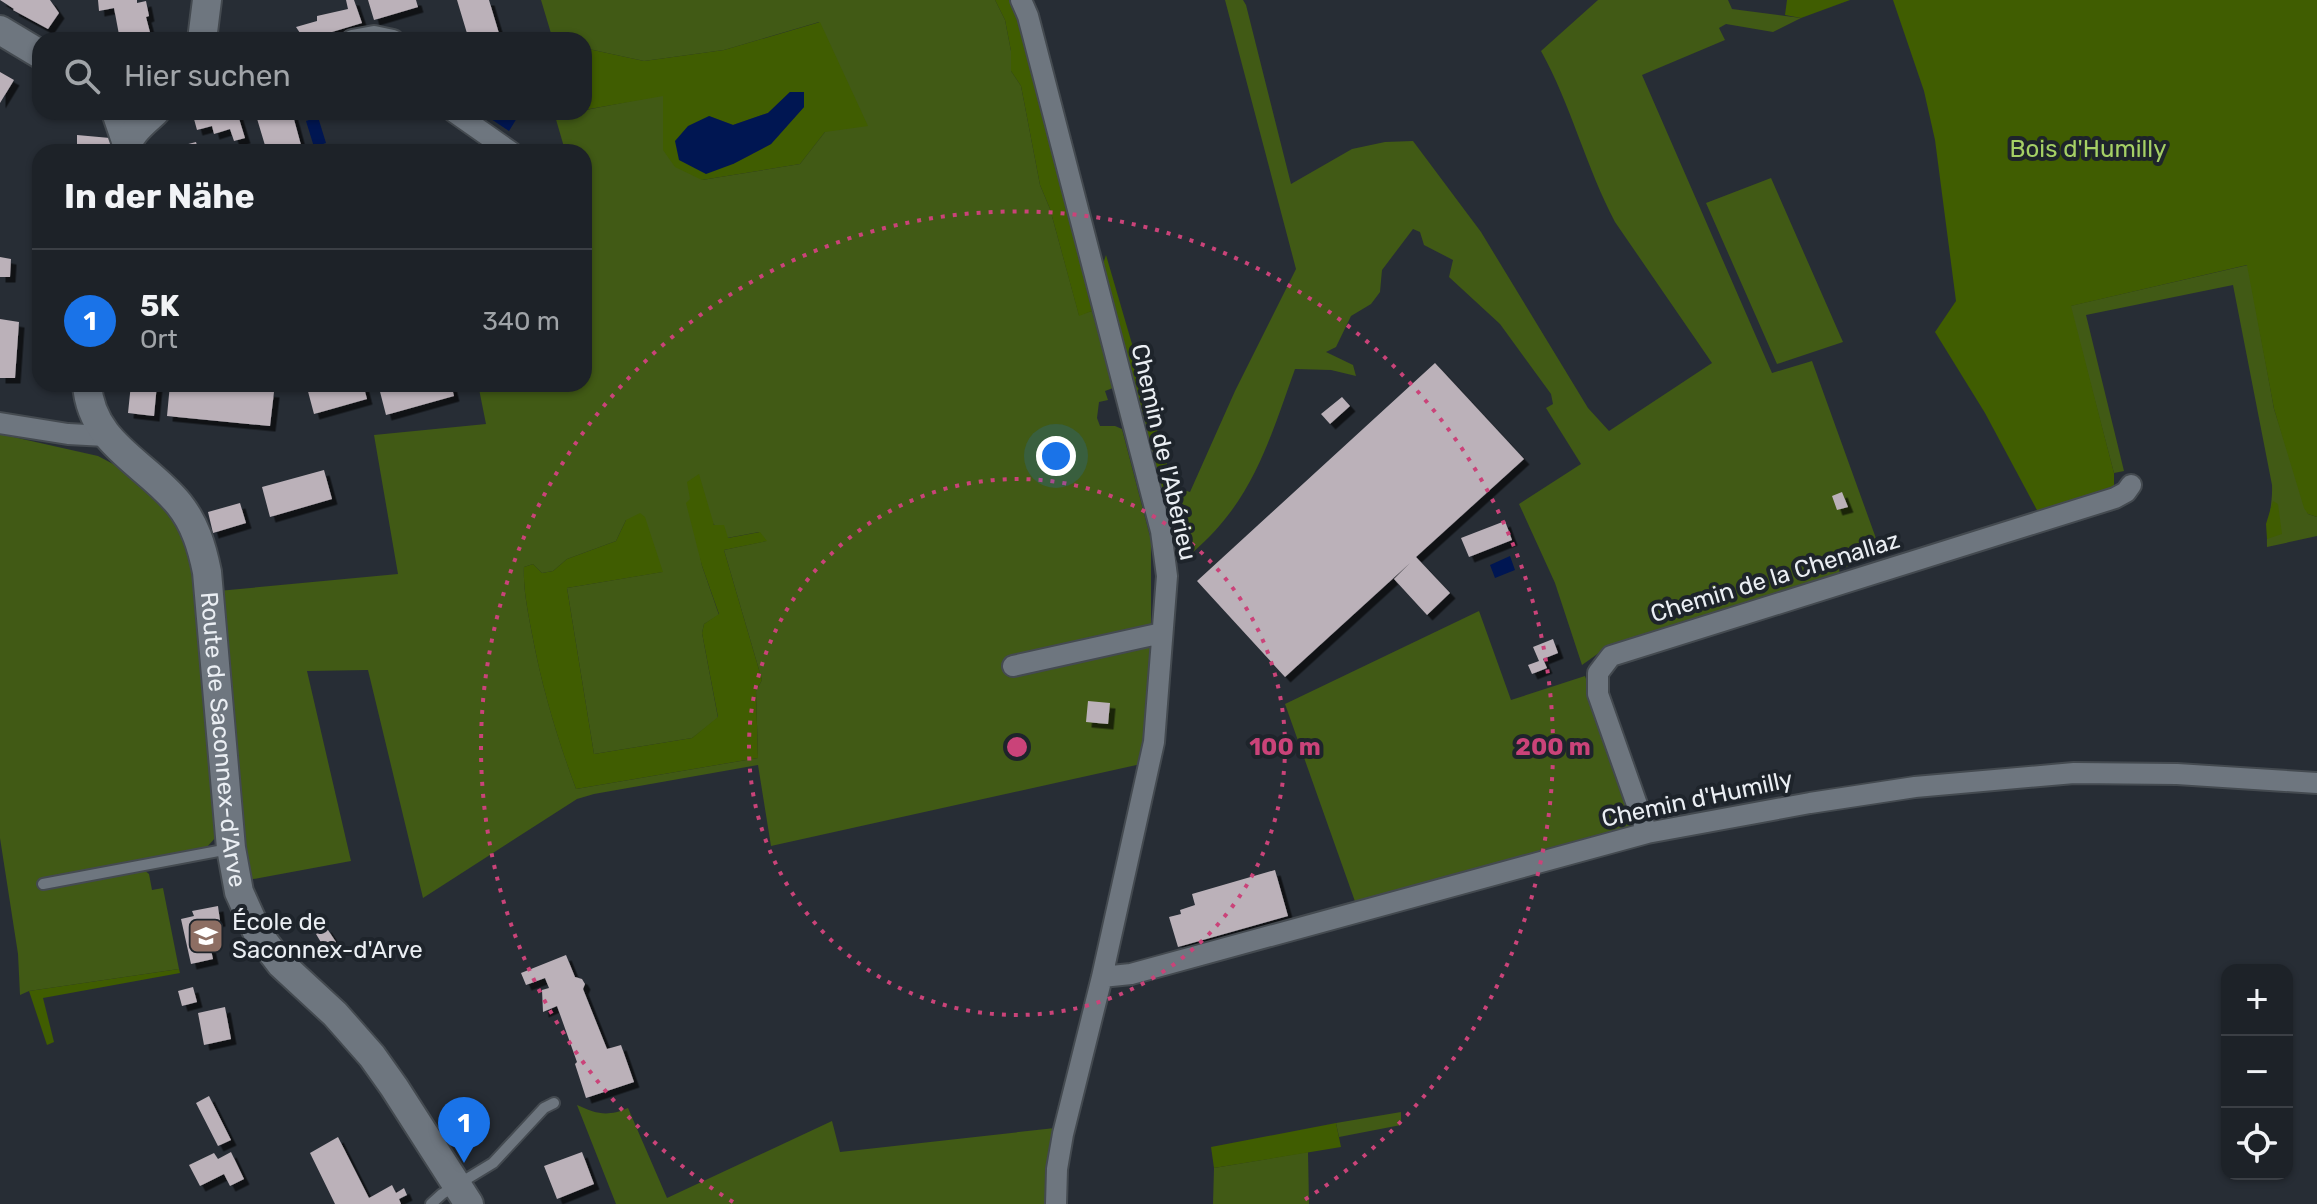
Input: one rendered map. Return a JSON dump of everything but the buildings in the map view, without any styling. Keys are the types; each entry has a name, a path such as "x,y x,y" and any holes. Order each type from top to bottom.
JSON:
{"street":[{"path":"203,32 207,0"},
{"name":"Chemin de l'Abérieu","path":"1021,0 1028,16 1161,531 1167,576 1154,742 1102,977 1063,1134 1057,1169 1056,1204"},
{"path":"0,30 32,49"},
{"path":"118,120 125,144"},
{"path":"128,144 146,120"},
{"path":"465,120 500,144"},
{"name":"Route de Saconnex-d'Arve","path":"88,392 92,412 106,436 180,505 194,527 203,553 231,848 239,892 258,934 281,964 335,1014 394,1087 452,1197"},
{"path":"0,423 68,434 106,436"},
{"name":"Chemin de la Chenallaz","path":"1647,833 1598,694 1598,673 1611,656 2006,534 2115,498 2131,485"},
{"path":"1013,666 1162,633"},
{"name":"Chemin d'Humilly","path":"1102,977 1131,974 1698,821 1915,787 2014,776 2177,774 2317,783"}],"lane":[{"path":"43,884 231,848"},
{"path":"431,1204 452,1197 493,1163 544,1108 554,1103"}],"green space":[{"path":"541,0 995,0 1005,20 1011,71 1021,86 1040,185 1050,209 1079,315 1092,311 1113,388 1105,391 1108,400 1099,402 1097,418 1100,426 1122,429 1151,540 1151,652 1141,764 771,846 758,765 594,794 577,799 423,898 368,670 307,671 351,861 248,880 218,591 398,574 374,435 486,424 480,392 592,392 592,144 563,144 556,120 592,120 592,109 663,95 702,180 800,164 825,132 819,22 724,50 644,61 592,50 592,32 551,32","holes":["690,499 727,538 759,532 766,541 724,550 762,680 756,691 758,758 576,789 540,674 526,601 524,567 533,564 542,573 553,571 567,559 616,541 626,520 662,572 567,588 594,754 692,738 718,718 702,633 704,624 719,615 702,566"]},
{"path":"995,0 1012,0 1022,24 1092,311 1079,316 1050,209 1040,185 1021,86 1011,71 1005,20"},
{"path":"1225,0 1243,0 1246,5 1291,184 1352,149 1385,142 1413,141 1481,232 1588,408 1609,431 1712,363 1615,222 1541,51 1598,0 1728,0 1732,9 1801,18 1773,32 1726,24 1719,28 1725,40 1642,75 1772,373 1812,361 1882,555 1839,569 1840,575 1610,645 1582,665 1555,583 1519,504 1581,464 1546,408 1553,404 1551,394 1500,324 1449,277 1453,260 1424,245 1420,232 1413,229 1382,270 1380,292 1371,304 1351,316 1336,347 1326,352 1353,365 1356,376 1331,370 1295,369 1267,445 1245,491 1213,533 1192,553 1175,487 1190,492 1235,391 1296,269"},
{"path":"1787,0 1850,0 1801,18 1785,15"},
{"name":"Bois d'Humilly","path":"1893,0 2317,0 2317,517 2308,514 2304,508 2274,409 2247,265 2071,306 2114,473 2114,493 2038,512 1985,413 1935,332 1956,301 1935,140 1924,91"},
{"path":"820,22 868,126 825,132 800,164 702,180 675,167 663,150 663,96 592,109 592,50 644,61 724,50","holes":["790,92 804,107 771,144 733,164 709,116 733,125 768,113"]},
{"path":"1771,178 1843,342 1777,364 1706,203"},
{"path":"1106,255 1189,539 1169,527 1100,273"},
{"path":"2248,265 2274,409 2308,514 2317,517 2317,536 2267,547 2272,485 2233,285 2086,315 2124,471 2114,473 2070,306"},
{"path":"0,434 98,456 117,466 155,499 175,523 190,556 216,837 206,848 144,870 149,874 152,890 163,888 179,969 29,991 20,995 18,954 0,838"},
{"path":"699,474 714,525 724,525 728,538 760,532 767,541 724,550 762,680 756,691 758,758 576,789 540,674 526,601 524,567 533,564 542,573 553,571 567,559 616,541 626,520 640,513 645,517 663,572 567,588 594,754 692,738 718,717 702,633 704,624 719,614 702,566 686,503 690,499 687,482"},
{"path":"2273,501 2278,504 2282,534 2267,539 2266,524"},
{"path":"1479,611 1511,700 1585,676 1636,822 1630,829 1357,907 1285,704"},
{"path":"179,969 180,973 43,998 54,1042 47,1045 29,991"},
{"path":"577,1105 602,1113 628,1108 667,1198 832,1121 840,1152 1055,1128 1047,1170 1045,1204 616,1204"},
{"path":"1401,1112 1401,1125 1339,1137 1336,1123"},
{"path":"1336,1123 1341,1147 1214,1168 1211,1147"},
{"path":"1308,1152 1309,1204 1213,1204 1214,1168"}],"shaded area":[{"path":"790,92 804,92 804,107 771,144 706,174 679,160 675,141 688,126 709,116 733,125 768,113"},
{"path":"319,120 326,143 313,144 306,121"},
{"path":"492,120 516,120 509,131"},
{"path":"1510,556 1515,570 1495,578 1490,565"}],"place":[{"name":"École de Saconnex-d'Arve","path":"206,936"},
{"name":"5K","path":"464,1163"}]}
